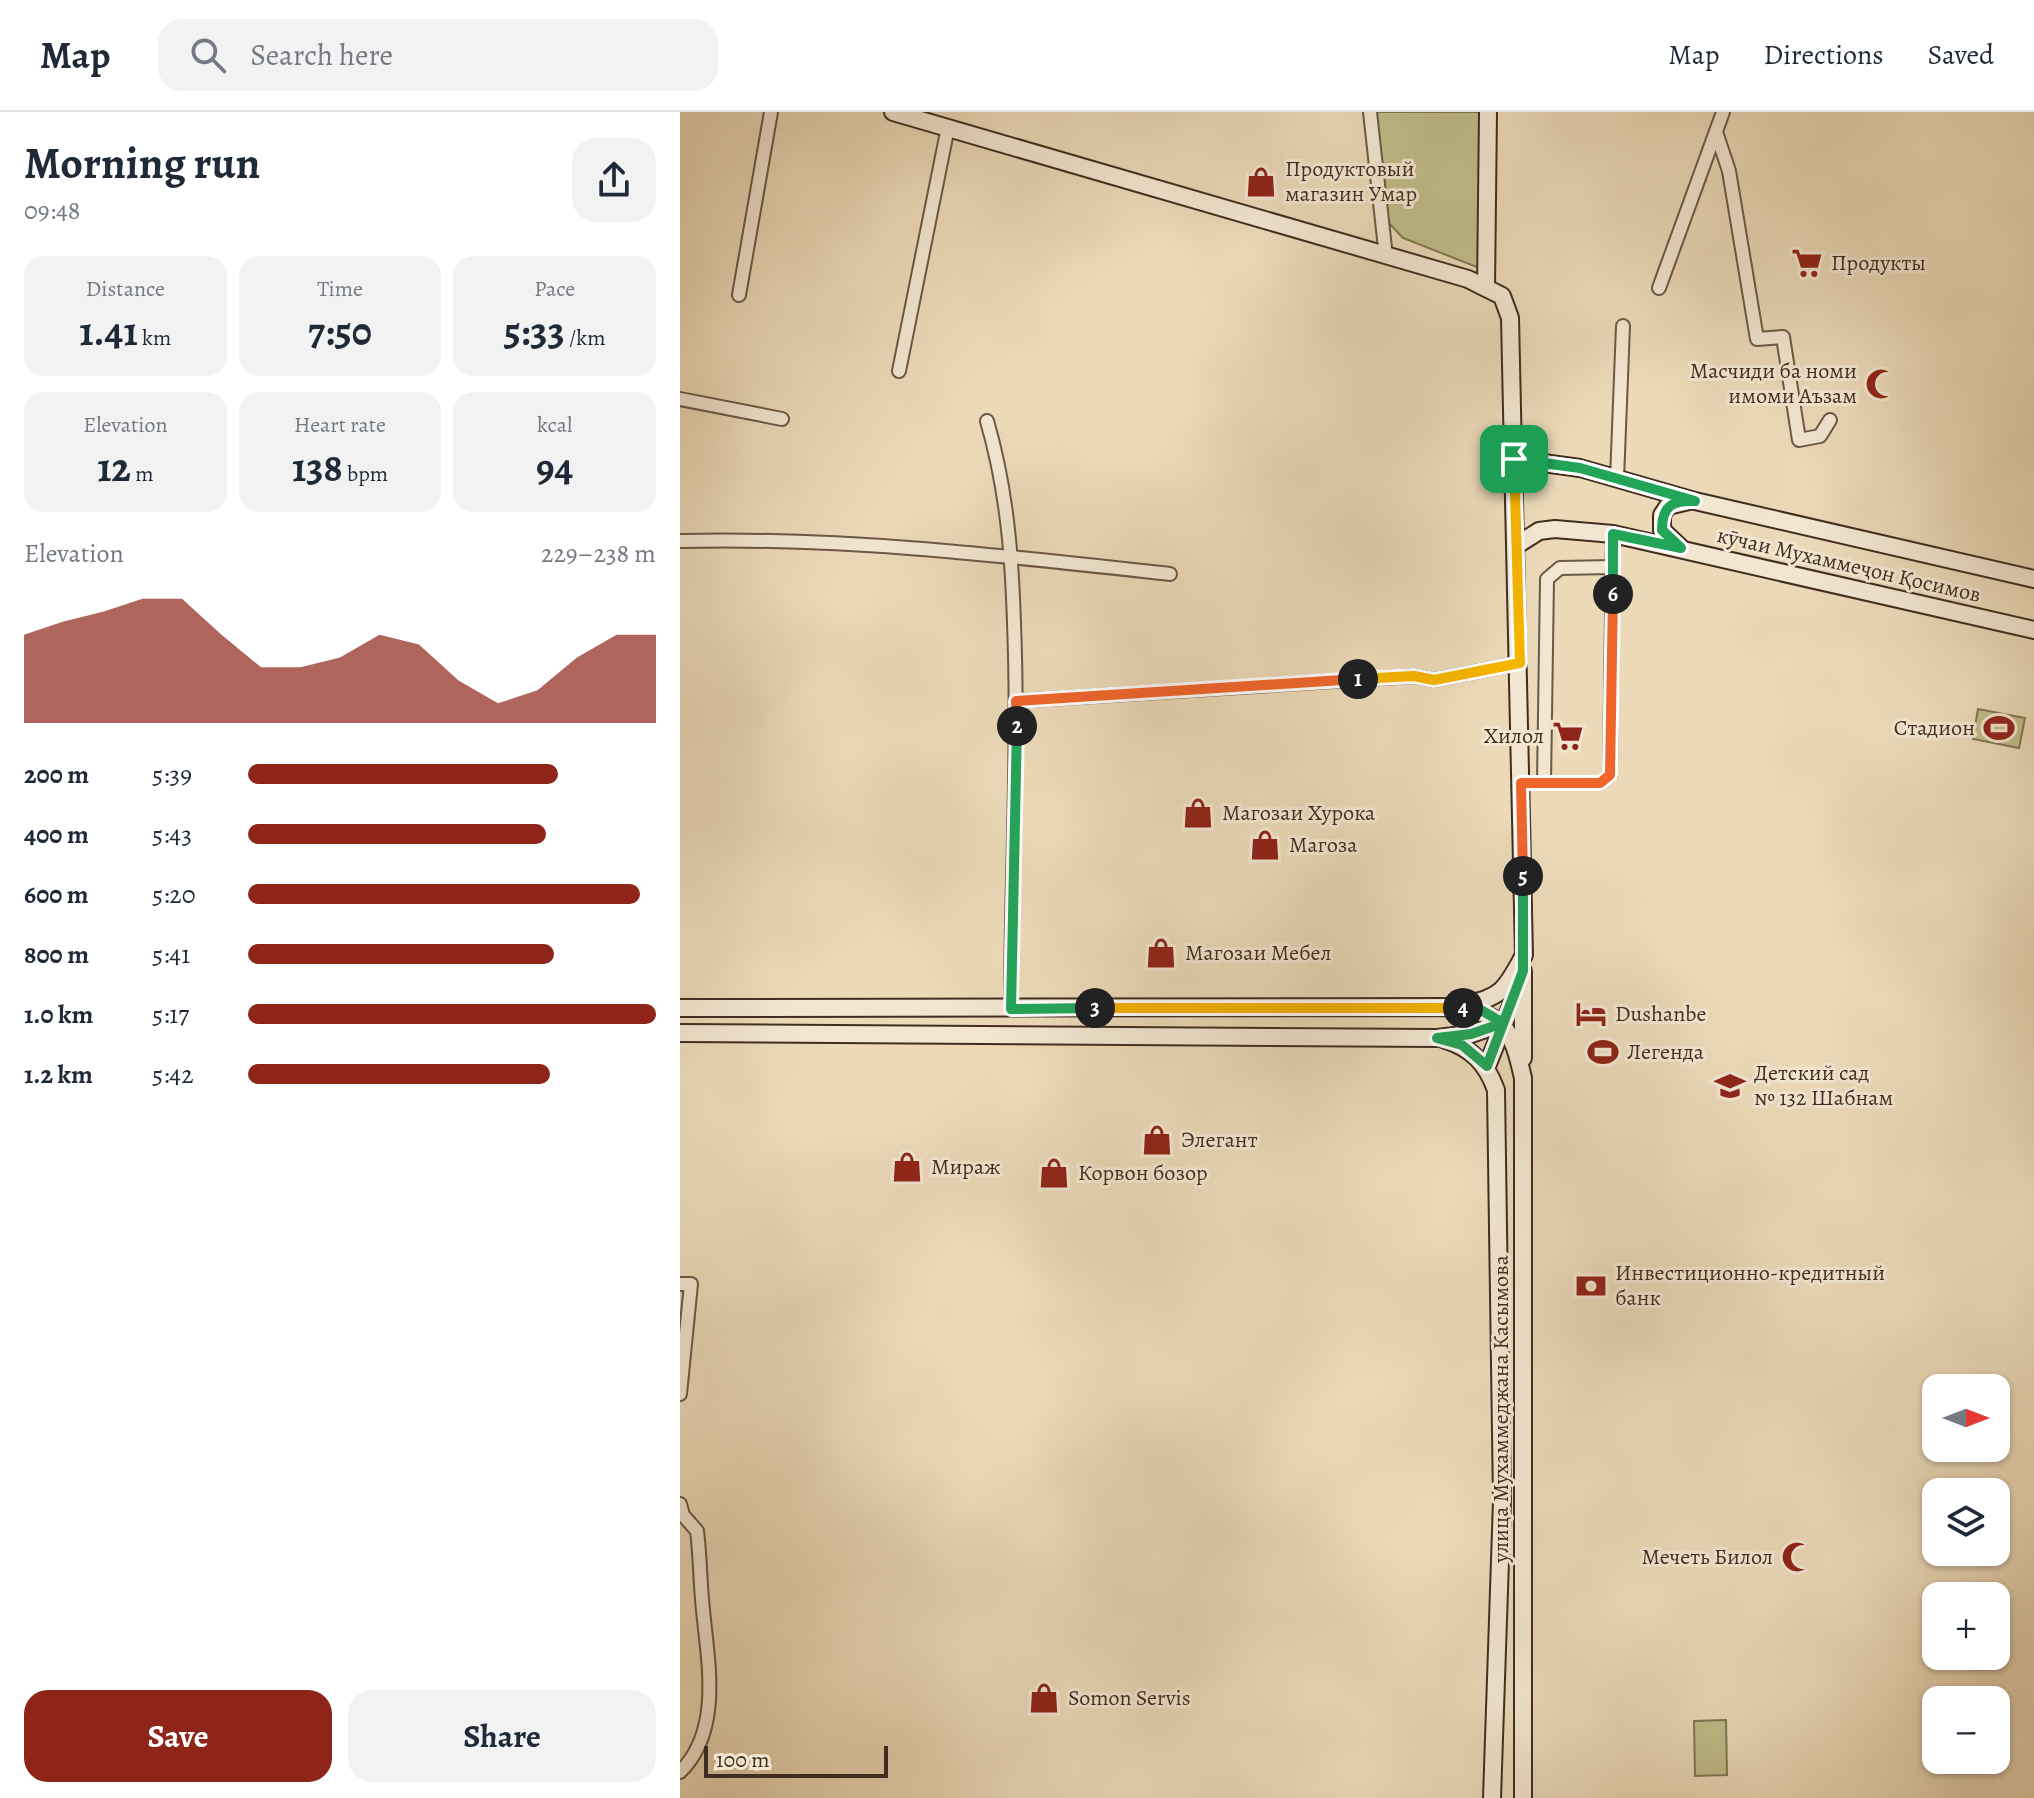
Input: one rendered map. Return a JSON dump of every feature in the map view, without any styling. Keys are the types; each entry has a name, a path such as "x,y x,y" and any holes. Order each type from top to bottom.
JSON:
{"main road":[{"path":"893,112 1386,257 1486,288 1502,296 1510,318 1517,545 1523,1078"},
{"path":"1486,288 1488,112"},
{"name":"кӯчаи Мухаммеҷон Қосимов","path":"1514,459 1572,467 1695,501 2034,579"},
{"path":"1681,548 1662,530 1662,515 1668,506 1680,500 1695,501"},
{"name":"кӯчаи Мухаммеҷон Қосимов","path":"1517,545 1539,531 1555,529 1613,534 2034,630"},
{"path":"1453,1007 1490,1000 1507,987 1524,963"},
{"path":"1487,1066 1524,963"},
{"path":"680,1008 1453,1007 1481,1010 1503,1023"},
{"path":"680,1033 1437,1038 1471,1034 1503,1023"},
{"name":"улица Мухаммеджана Касымова","path":"1503,1023 1516,1047 1523,1078 1523,1794"},
{"path":"1437,1038 1462,1045 1487,1066 1496,1090 1502,1328 1502,1501 1493,1794 1523,1794"}],"street":[{"path":"739,295 771,112"},
{"path":"1370,112 1386,257"},
{"path":"1659,288 1723,112"},
{"path":"899,371 948,127"},
{"path":"1716,132 1729,171 1757,339 1783,337 1799,440 1820,436 1830,420"},
{"path":"1617,479 1623,326"},
{"path":"680,399 782,419"},
{"path":"987,421 1008,506 1013,556 1018,775 1011,888 1011,1009"},
{"path":"1521,783 1600,783 1610,775 1613,534"},
{"path":"680,541 775,538 1013,556 1170,574"},
{"path":"1544,783 1547,579 1560,568 1613,567"},
{"path":"1016,701 1414,676 1434,680 1520,663"},
{"path":"680,1284 691,1284 680,1394"},
{"path":"680,1504 686,1520 697,1531 711,1671 696,1752 680,1772"}],"shaded area":[{"path":"1372,112 1483,112 1482,269 1403,238 1382,216"},
{"name":"Стадион","path":"1978,709 2025,718 2019,748 1973,739"},
{"path":"1726,1720 1727,1775 1695,1776 1694,1721"}],"place":[{"name":"Продуктовый магазин Умар","path":"1261,182"},
{"name":"Продукты","path":"1807,263"},
{"name":"Масчиди ба номи имоми Аъзам","path":"1881,384"},
{"name":"Стадион","path":"1999,728"},
{"name":"Хилол","path":"1568,736"},
{"name":"Магозаи Хурока","path":"1198,813"},
{"name":"Магоза","path":"1265,845"},
{"name":"Магозаи Мебел","path":"1161,953"},
{"name":"Dushanbe","path":"1591,1014"},
{"name":"Легенда","path":"1603,1052"},
{"name":"Детский сад № 132 Шабнам","path":"1730,1086"},
{"name":"Элегант","path":"1157,1140"},
{"name":"Мираж","path":"907,1167"},
{"name":"Корвон бозор","path":"1054,1173"},
{"name":"Инвестиционно-кредитный банк","path":"1591,1286"},
{"name":"Мечеть Билол","path":"1797,1557"},
{"name":"Somon Servis","path":"1044,1698"}],"route":[{"path":"1514,459 1532,459 1580,468 1695,501 1680,500 1668,506 1662,515 1662,530 1681,548 1613,534 1609,779 1600,783 1521,783 1523,971 1487,1066 1462,1045 1437,1038 1471,1034 1503,1023 1481,1010 1453,1007 1011,1009 1011,888 1018,775 1016,701 1414,676 1434,680 1520,663 1514,459"}]}
